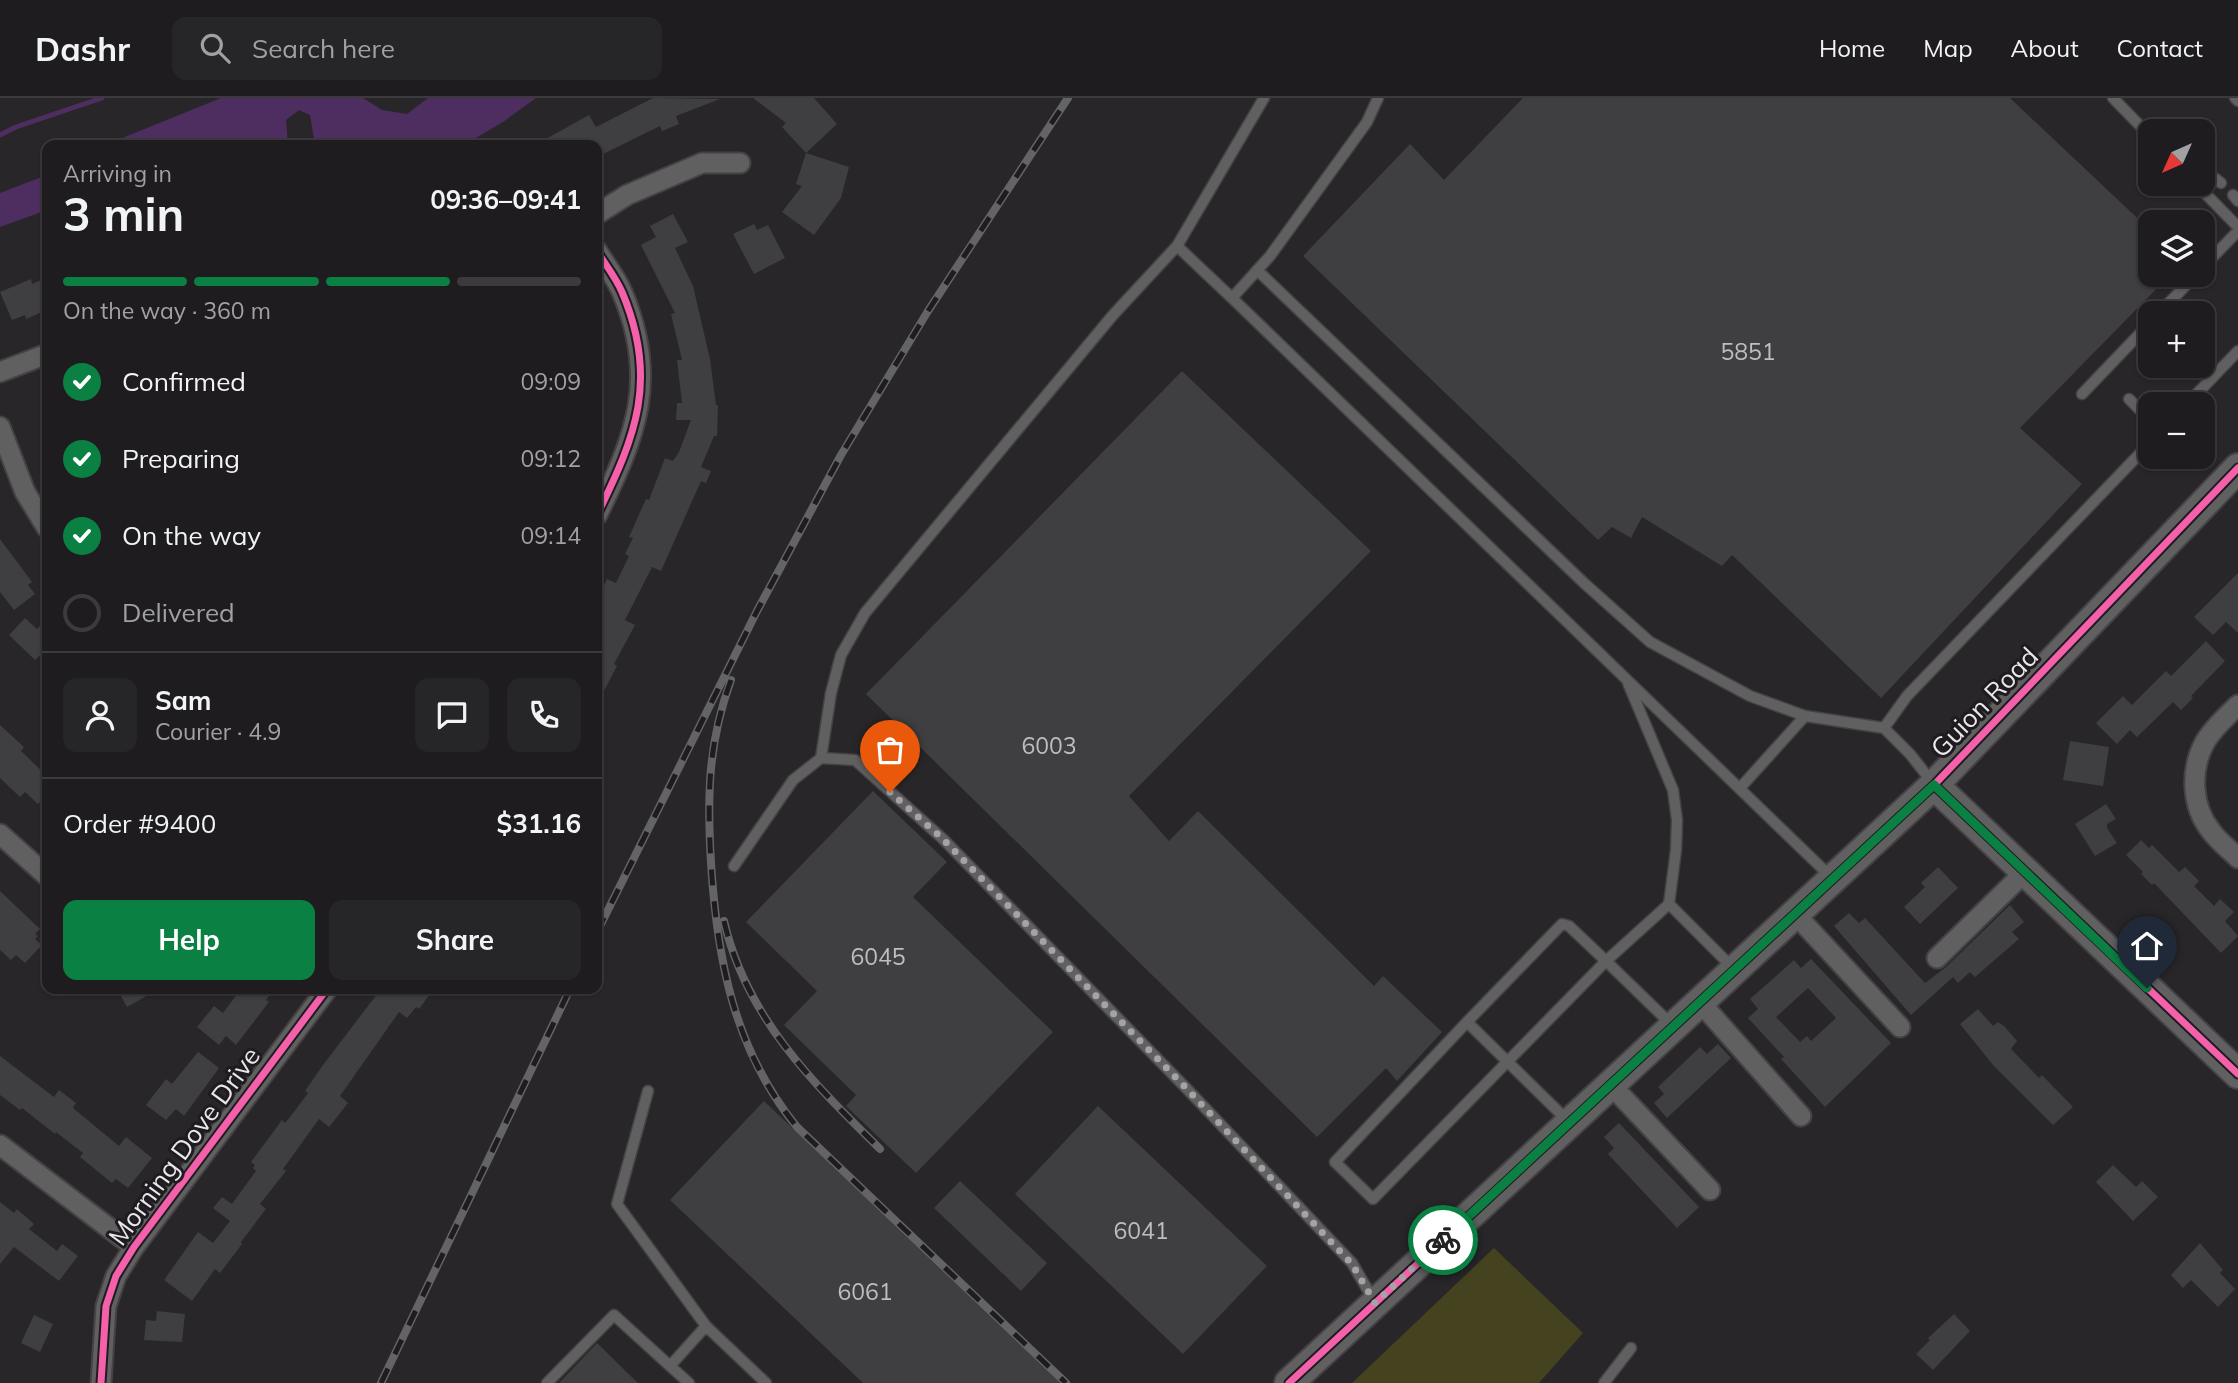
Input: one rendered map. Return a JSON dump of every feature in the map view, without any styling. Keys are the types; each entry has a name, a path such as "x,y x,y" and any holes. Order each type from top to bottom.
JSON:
{"street":[{"path":"602,211 627,195 702,163 740,163"},
{"path":"602,258 622,291 636,332 641,375 636,425 623,463 602,505"},
{"path":"0,372 42,356"},
{"path":"0,427 24,492 42,520"},
{"name":"Guion Road","path":"1289,1383 1934,785 2238,468"},
{"path":"2238,705 2206,740 2197,764 2195,783 2196,796 2204,820 2211,831 2238,858"},
{"path":"1934,785 2238,1074"},
{"path":"0,834 42,872"},
{"path":"1937,958 2025,872"},
{"path":"1795,914 1900,1027"},
{"name":"Morning Dove Drive","path":"101,1383 106,1306 116,1276 134,1247 323,994"},
{"path":"1700,1002 1801,1115"},
{"path":"1611,1085 1710,1190"},
{"path":"0,1145 134,1247"}],"lane":[{"path":"821,758 831,693 841,655 864,613 1113,314 1177,246 1264,98"},
{"path":"1231,298 1270,256 1367,122 1378,98"},
{"path":"2113,98 2138,124"},
{"path":"2216,179 2221,183"},
{"path":"2207,196 2238,229 2215,254"},
{"path":"1177,246 1833,878"},
{"path":"1257,270 1584,583 1650,642 1750,696 1805,716 1884,728 1910,754 1934,785"},
{"path":"2171,301 2184,287"},
{"path":"2082,394 2138,336"},
{"path":"2199,392 2238,351"},
{"path":"2129,400 2138,409"},
{"path":"1884,728 1906,696 2138,455"},
{"path":"1626,678 1673,790 1677,821 1676,850 1669,904 1606,961 1373,1199 1335,1163 1562,924 1569,926 1606,961 1673,1027"},
{"path":"1740,788 1805,716"},
{"path":"734,866 793,780 821,758 855,760 943,839 1188,1090 1352,1264 1375,1303"},
{"path":"1669,904 1735,970"},
{"path":"1467,1022 1570,1123"},
{"path":"648,1091 617,1204 706,1326 766,1383"},
{"path":"547,1383 614,1315 689,1383"},
{"path":"670,1366 706,1326"},
{"path":"1604,1383 1631,1348"}],"shaded area":[{"path":"221,98 363,98 382,110 407,114 428,98 536,98 472,140 314,140 310,115 299,110 286,120 288,140 117,140"},
{"path":"42,177 42,212 0,227 0,193"},
{"path":"1494,1248 1583,1333 1539,1383 1352,1383"}],"building":[{"path":"653,98 720,99 676,116 679,124 662,131 660,126 602,155 602,140 544,140 589,115 596,127"},
{"path":"753,98 814,98 837,124 806,153 782,127 786,123"},
{"path":"1523,98 2010,98 2138,219 2138,287 2158,287 2145,301 2138,301 2138,308 2020,428 2082,484 1881,698 1732,555 1722,566 1642,517 1631,538 1612,527 1598,540 1303,256 1410,144 1444,180"},
{"path":"806,153 849,167 841,198 814,235 782,212 802,186 796,184"},
{"path":"673,214 688,242 675,248 693,286 710,359 718,405 717,436 714,436 701,467 711,471 706,483 701,481 661,571 652,567 625,620 635,625 614,664 617,666 602,694 602,590 607,579 616,583 629,556 625,554 633,538 629,537 646,499 649,500 665,458 673,461 679,452 691,420 676,420 677,403 682,403 677,360 682,360 671,314 675,313 641,245 656,237 650,226"},
{"path":"754,224 757,230 768,225 785,258 754,274 733,234"},
{"path":"31,279 32,284 41,280 42,312 26,319 25,315 12,320 0,292"},
{"path":"1182,371 1371,551 1129,796 1169,841 1198,811 1374,986 1383,976 1442,1032 1397,1081 1386,1068 1317,1137 866,694"},
{"path":"0,539 32,582 28,585 35,594 14,610 0,592"},
{"path":"2238,573 2238,633 2226,622 2213,635 2194,617"},
{"path":"25,618 37,629 42,624 42,653 35,660 9,635"},
{"path":"2206,641 2225,661 2181,710 2173,702 2137,737 2130,730 2117,744 2096,723 2123,696 2132,705 2166,671 2171,676"},
{"path":"0,725 24,747 21,751 42,771 42,800 38,804 25,792 20,797 0,778"},
{"path":"2070,741 2109,747 2103,786 2063,780"},
{"path":"873,791 947,862 913,897 1053,1032 916,1173 846,1106 856,1095 784,1025 817,991 746,922"},
{"path":"2106,804 2116,819 2107,824 2107,828 2117,843 2095,856 2075,824"},
{"path":"2141,840 2149,848 2152,845 2179,872 2185,867 2199,881 2194,886 2214,906 2220,899 2234,912 2225,921 2238,936 2221,953 2154,883 2152,885 2141,874 2143,872 2126,855"},
{"path":"1938,867 1958,888 1920,924 1904,907 1925,887 1921,883"},
{"path":"0,891 40,929 35,934 38,936 35,939 42,945 25,963 16,955 11,960 0,950"},
{"path":"2010,905 2024,922 2012,932 2019,939 1975,977 1970,972 1958,983 1953,977 1911,1015 1834,926 1849,913 1859,923 1865,918 1925,983 1946,967"},
{"path":"1811,959 1891,1043 1825,1107 1748,1018 1758,1009 1750,999 1794,960 1801,968","holes":["1808,988 1836,1018 1811,1041 1807,1036 1800,1042 1776,1017"]},
{"path":"120,994 150,994 127,1007"},
{"path":"237,994 270,994 266,1000 269,1002 236,1045 226,1036 219,1045 197,1027 214,1006 223,1013"},
{"path":"377,994 430,994 419,1009 416,1007 407,1018 399,1012 340,1096 348,1103 329,1127 319,1119 283,1169 286,1171 260,1204 266,1209 242,1244 220,1273 215,1269 192,1301 164,1280 198,1232 213,1243 230,1221 213,1208 222,1197 232,1204 256,1171 251,1162 282,1120 285,1123 294,1112 323,1065"},
{"path":"1978,1009 1993,1026 1998,1022 2004,1026 2017,1041 2011,1049 2039,1078 2042,1075 2073,1107 2053,1125 1993,1065 1960,1024"},
{"path":"1718,1044 1731,1058 1667,1118 1654,1103 1664,1094 1658,1087 1700,1047 1707,1054"},
{"path":"198,1052 219,1068 184,1116 176,1109 166,1120 146,1105 166,1079 172,1084"},
{"path":"0,1056 54,1097 59,1090 76,1103 73,1108 119,1146 126,1137 152,1158 128,1188 116,1179 112,1183 80,1157 83,1153 0,1095"},
{"path":"764,1101 1060,1383 863,1383 670,1200"},
{"path":"1098,1106 1267,1266 1183,1354 1015,1194"},
{"path":"1619,1123 1699,1207 1677,1228 1608,1154 1614,1148 1604,1137"},
{"path":"2113,1165 2136,1187 2142,1181 2158,1197 2133,1221 2096,1182"},
{"path":"960,1181 1047,1263 1021,1291 934,1208"},
{"path":"0,1202 14,1213 17,1209 34,1224 29,1229 57,1251 62,1244 78,1256 59,1281 14,1247 0,1264"},
{"path":"2200,1243 2223,1270 2220,1273 2235,1289 2218,1307 2191,1280 2183,1288 2171,1275"},
{"path":"157,1311 185,1314 182,1342 144,1340 146,1320 156,1321"},
{"path":"1954,1314 1970,1331 1933,1370 1916,1354 1930,1340 1928,1338"},
{"path":"34,1315 53,1324 40,1352 21,1343"},
{"path":"597,1343 638,1383 559,1383"}],"waterway":[{"path":"0,135 102,98"}],"railway":[{"path":"602,922 757,611 841,455 928,311 1068,98"},
{"path":"731,680 723,703 711,770 711,863 724,968 744,1035 758,1067 797,1127 1066,1383"},
{"path":"724,921 734,956 765,1018 807,1073 880,1149"},
{"path":"381,1383 568,994"}],"cycle path":[{"path":"602,259 620,287 633,323 641,380 632,433 602,505"},
{"path":"1289,1383 1934,785 2238,468"},
{"path":"1934,785 2238,1074"},
{"path":"101,1383 106,1306 116,1276 134,1247 323,994"}],"way so far":[{"path":"890,792 943,839 1188,1090 1352,1264 1375,1303 1443,1240"}],"route":[{"path":"1443,1240 1934,785 2147,988"}]}
